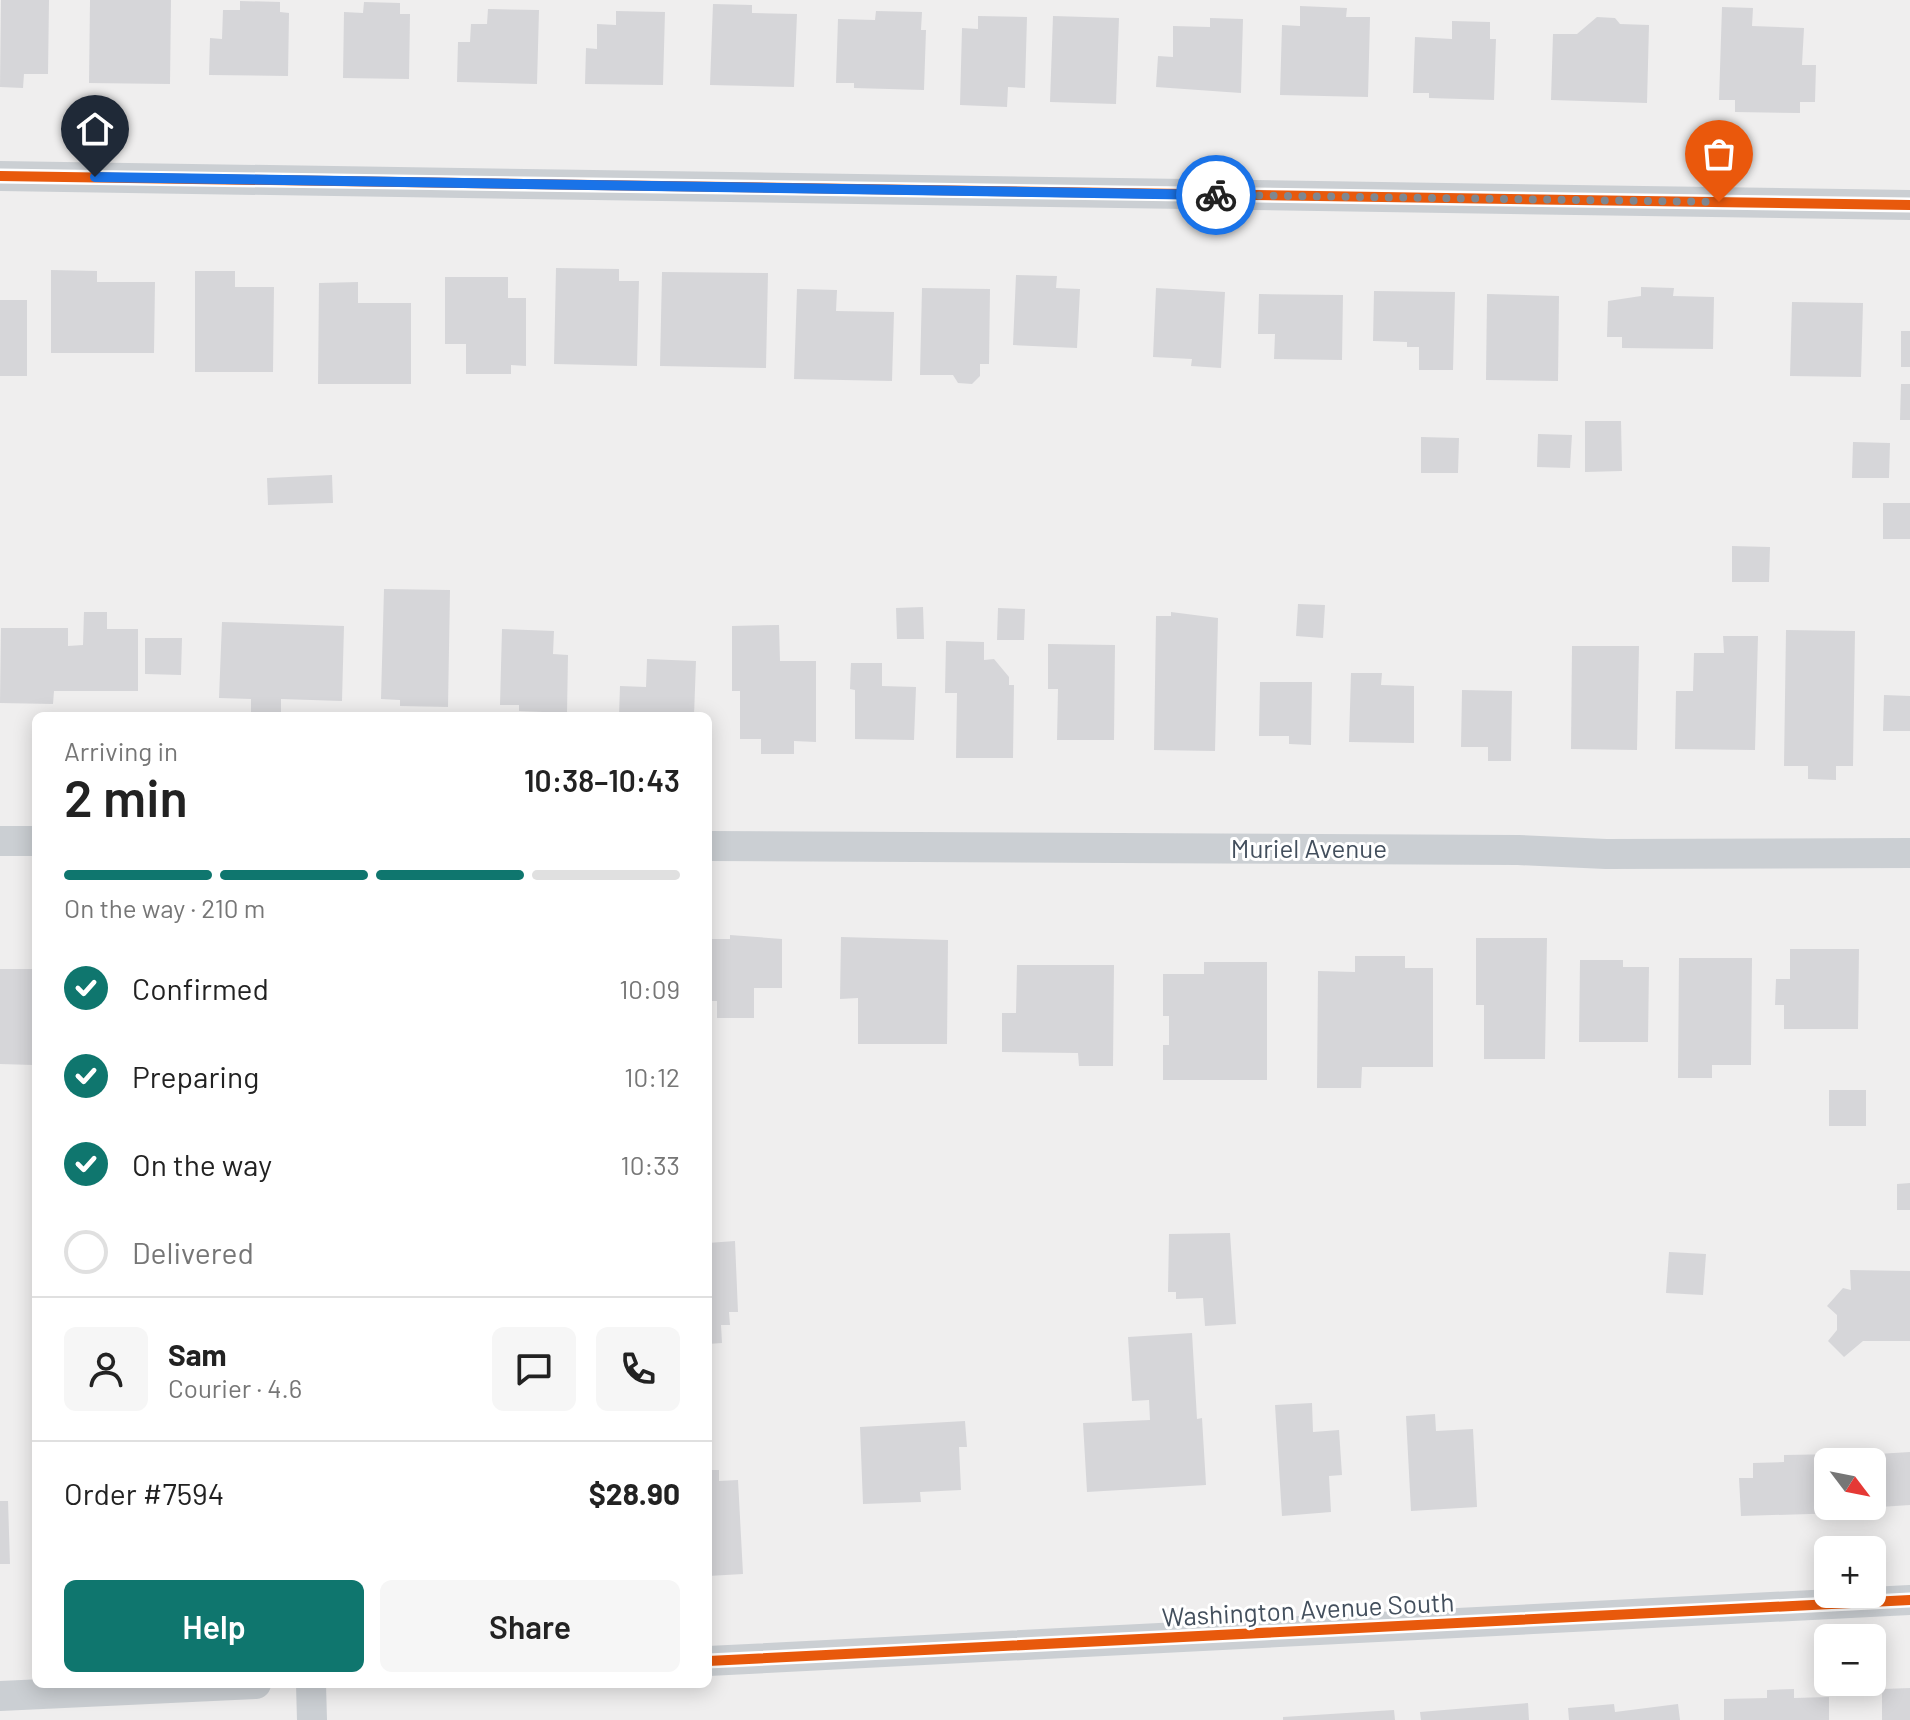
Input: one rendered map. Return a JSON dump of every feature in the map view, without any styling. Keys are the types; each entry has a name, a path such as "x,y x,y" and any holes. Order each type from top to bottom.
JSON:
{"street":[{"path":"0,176 1910,205"},
{"path":"0,841 32,841"},
{"name":"Muriel Avenue","path":"712,846 1518,850 1606,854 1910,853"},
{"name":"Washington Avenue South","path":"712,1661 1910,1600"},
{"path":"9,1704 207,1688"},
{"path":"311,1688 312,1720"}],"building":[{"path":"1,0 49,0 48,74 24,74 23,88 0,87"},
{"path":"90,0 171,0 170,84 89,83"},
{"path":"240,1 280,2 280,12 289,13 288,76 209,75 210,38 222,39 223,10 240,10"},
{"path":"364,2 400,3 400,14 410,14 409,79 343,78 344,12 363,13"},
{"path":"713,4 752,5 752,13 797,14 794,87 710,85"},
{"path":"1300,6 1347,8 1346,17 1370,17 1368,97 1280,95 1282,25 1300,26"},
{"path":"1722,7 1753,8 1752,26 1804,28 1802,65 1816,65 1815,102 1800,102 1800,113 1735,112 1735,100 1719,100"},
{"path":"488,9 539,10 537,84 457,82 458,42 470,42 471,24 487,24"},
{"path":"616,11 665,12 663,85 585,84 586,48 597,49 597,24 616,25"},
{"path":"876,11 922,12 921,30 926,30 924,90 854,88 854,83 836,83 838,19 875,20"},
{"path":"978,16 1027,17 1025,88 1008,87 1007,107 960,105 962,28 978,29"},
{"path":"1053,16 1119,18 1116,104 1050,102"},
{"path":"1597,17 1615,18 1620,24 1649,25 1647,103 1551,100 1553,34 1577,34"},
{"path":"1210,18 1243,19 1241,93 1156,87 1158,56 1173,57 1173,26 1210,27"},
{"path":"1452,21 1490,22 1490,39 1496,39 1494,100 1429,98 1429,93 1413,93 1415,37 1452,39"},
{"path":"556,268 619,269 619,281 639,281 637,366 554,364"},
{"path":"51,270 97,271 97,282 155,282 154,353 51,353"},
{"path":"195,271 235,271 235,287 274,287 273,372 195,372"},
{"path":"662,272 768,273 766,368 660,366"},
{"path":"1016,275 1057,276 1056,288 1080,289 1077,348 1013,345"},
{"path":"445,277 508,277 508,298 526,298 526,366 511,365 511,374 466,374 466,344 445,344"},
{"path":"358,282 358,303 411,303 411,384 318,384 319,283"},
{"path":"1641,287 1674,288 1673,296 1714,297 1713,349 1622,348 1622,337 1607,337 1608,301 1641,296"},
{"path":"922,288 990,289 989,364 980,364 980,376 972,384 958,383 953,375 920,375"},
{"path":"1156,288 1225,292 1221,368 1191,366 1192,359 1153,357"},
{"path":"797,289 837,290 836,311 894,312 892,381 794,379"},
{"path":"1374,291 1455,292 1453,370 1419,370 1419,347 1407,347 1407,342 1373,341"},
{"path":"1259,294 1343,295 1342,360 1274,359 1275,334 1258,334"},
{"path":"1487,294 1559,296 1558,381 1486,380"},
{"path":"0,300 27,300 27,376 0,376"},
{"path":"1792,302 1863,303 1861,377 1790,376"},
{"path":"1901,331 1910,331 1910,367 1901,367"},
{"path":"1901,384 1910,384 1910,420 1900,420"},
{"path":"1585,421 1621,421 1622,471 1585,472"},
{"path":"1538,434 1572,435 1570,468 1537,467"},
{"path":"1421,437 1459,438 1458,473 1421,473"},
{"path":"1853,442 1890,443 1889,478 1852,478"},
{"path":"332,475 333,503 268,505 267,478"},
{"path":"1883,503 1910,503 1910,539 1883,539"},
{"path":"1732,546 1770,547 1769,582 1732,582"},
{"path":"384,589 450,590 448,707 400,706 400,700 381,699"},
{"path":"1298,604 1325,605 1323,638 1296,636"},
{"path":"923,607 924,639 897,639 896,608"},
{"path":"998,608 1025,609 1024,640 997,640"},
{"path":"84,612 107,612 107,629 138,629 138,691 54,691 53,704 0,703 1,628 68,628 68,646 83,645"},
{"path":"1171,612 1218,618 1215,751 1154,750 1156,616 1171,616"},
{"path":"222,622 344,626 342,701 281,699 281,712 251,712 251,699 219,698"},
{"path":"779,625 780,661 816,661 816,742 794,741 794,754 761,754 761,739 740,739 740,691 732,691 732,626"},
{"path":"502,629 554,631 553,654 568,655 567,712 519,711 519,705 500,705"},
{"path":"1786,630 1855,631 1853,766 1836,766 1836,780 1808,779 1808,766 1784,766"},
{"path":"1723,636 1758,636 1755,750 1675,749 1676,691 1693,691 1694,653 1724,653"},
{"path":"145,638 182,638 181,675 145,674"},
{"path":"946,641 984,642 984,660 994,659 1009,677 1009,685 1014,685 1013,758 956,758 957,693 945,693"},
{"path":"1048,644 1115,645 1114,740 1057,740 1058,689 1048,689"},
{"path":"1572,646 1639,646 1637,750 1571,749"},
{"path":"647,659 696,661 694,712 619,712 620,686 646,687"},
{"path":"851,663 882,663 882,686 916,687 914,740 855,739 855,690 850,689"},
{"path":"1351,673 1382,673 1381,685 1414,686 1414,743 1349,742"},
{"path":"1260,682 1312,682 1311,745 1289,744 1289,736 1259,736"},
{"path":"1462,690 1512,691 1511,761 1488,761 1488,747 1461,747"},
{"path":"1884,695 1910,696 1910,731 1883,731"},
{"path":"730,935 782,939 782,988 754,988 754,1018 717,1018 717,1001 712,1001 712,939 730,939"},
{"path":"841,937 948,940 947,1044 858,1044 858,998 840,999"},
{"path":"1476,938 1547,938 1545,1059 1484,1059 1484,1005 1476,1005"},
{"path":"1790,949 1859,949 1858,1029 1784,1029 1784,1005 1775,1005 1776,979 1790,979"},
{"path":"1355,956 1405,956 1405,968 1433,968 1433,1067 1362,1067 1361,1088 1317,1088 1318,971 1355,972"},
{"path":"1679,958 1752,958 1751,1065 1712,1065 1712,1078 1678,1078"},
{"path":"1580,960 1623,960 1623,967 1649,967 1648,1042 1579,1042"},
{"path":"1204,962 1267,962 1267,1080 1163,1080 1163,1045 1169,1045 1169,1016 1163,1016 1163,974 1204,974"},
{"path":"1017,965 1114,965 1113,1066 1079,1066 1078,1053 1002,1052 1002,1013 1016,1013"},
{"path":"0,969 32,969 32,1065 0,1064"},
{"path":"1829,1090 1866,1090 1866,1126 1829,1126"},
{"path":"1910,1183 1910,1210 1897,1210 1897,1184"},
{"path":"1230,1233 1236,1324 1205,1326 1203,1298 1176,1299 1176,1292 1168,1292 1169,1234"},
{"path":"735,1241 738,1312 729,1312 730,1325 721,1325 722,1343 712,1344 712,1243"},
{"path":"1669,1252 1706,1254 1703,1295 1666,1293"},
{"path":"1850,1270 1910,1271 1910,1341 1863,1341 1844,1357 1828,1341 1837,1330 1837,1315 1827,1306 1843,1288 1851,1290"},
{"path":"1192,1333 1197,1419 1202,1418 1206,1485 1087,1492 1083,1423 1150,1420 1149,1400 1132,1401 1128,1337"},
{"path":"1312,1403 1313,1432 1339,1430 1342,1475 1329,1476 1331,1512 1282,1516 1275,1405"},
{"path":"1435,1414 1436,1431 1473,1429 1477,1507 1411,1511 1406,1416"},
{"path":"965,1421 967,1447 959,1447 961,1490 920,1492 921,1502 863,1504 860,1427"},
{"path":"1910,1452 1910,1505 1886,1507 1886,1453"},
{"path":"1814,1454 1814,1514 1741,1516 1739,1478 1753,1478 1753,1463 1784,1462 1784,1455"},
{"path":"712,1470 719,1470 719,1481 738,1480 743,1574 712,1576"},
{"path":"0,1501 8,1501 10,1564 0,1564"},
{"path":"1910,1688 1910,1720 1882,1720 1882,1696 1886,1696 1886,1689"},
{"path":"1794,1689 1794,1698 1829,1697 1829,1720 1724,1720 1724,1699 1767,1698 1767,1690"},
{"path":"1528,1703 1529,1720 1421,1720 1420,1712"},
{"path":"1614,1704 1615,1712 1678,1704 1680,1720 1569,1720 1568,1708"},
{"path":"1394,1710 1395,1720 1283,1720 1283,1717"}],"cycle path":[{"path":"0,176 1910,205"},
{"path":"712,1661 1910,1600"}],"way so far":[{"path":"1216,195 1719,202"}],"route":[{"path":"95,177 1216,195"}]}
